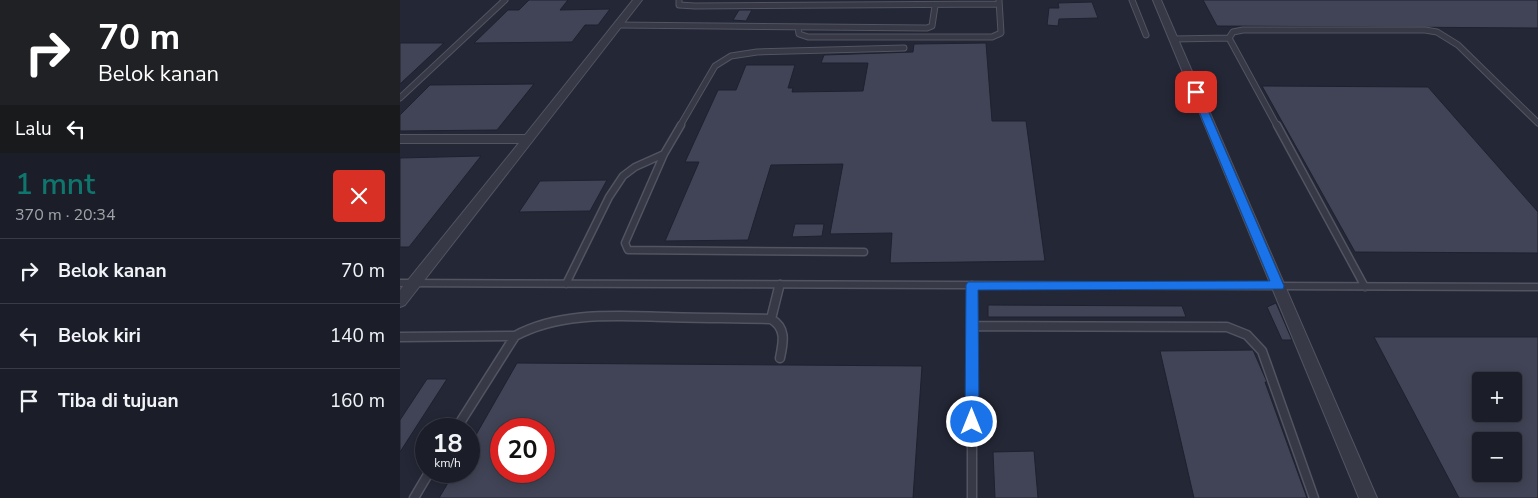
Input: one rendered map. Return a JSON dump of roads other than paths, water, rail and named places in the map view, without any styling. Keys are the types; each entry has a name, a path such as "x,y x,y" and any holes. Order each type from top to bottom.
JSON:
{"street":[{"path":"400,301 638,0"},
{"path":"1157,0 1368,498"},
{"path":"400,139 529,139"}],"lane":[{"path":"400,98 505,0"},
{"path":"679,0 679,4 695,6 935,6 999,2 1001,33 992,38 808,37 799,34 798,27"},
{"path":"1132,0 1146,35"},
{"path":"618,25 926,28 932,26 935,6"},
{"path":"1229,38 1233,32 1243,30 1425,30 1437,32 1458,46 1538,123"},
{"path":"1173,39 1229,38"},
{"path":"1229,38 1365,286"},
{"path":"864,252 628,250 624,243 664,154 715,66 731,56 757,52 904,48"},
{"path":"566,284 609,197 623,176 635,167 664,154"},
{"path":"400,283 1538,287"},
{"path":"771,319 780,284"},
{"path":"972,285 972,498"},
{"path":"400,337 515,336 541,325 571,318 624,316 771,319 780,324 783,331 780,358"},
{"path":"973,326 1227,327 1244,332 1255,340 1262,351 1314,498"},
{"path":"463,418 515,336"},
{"path":"414,498 423,483"}]}
